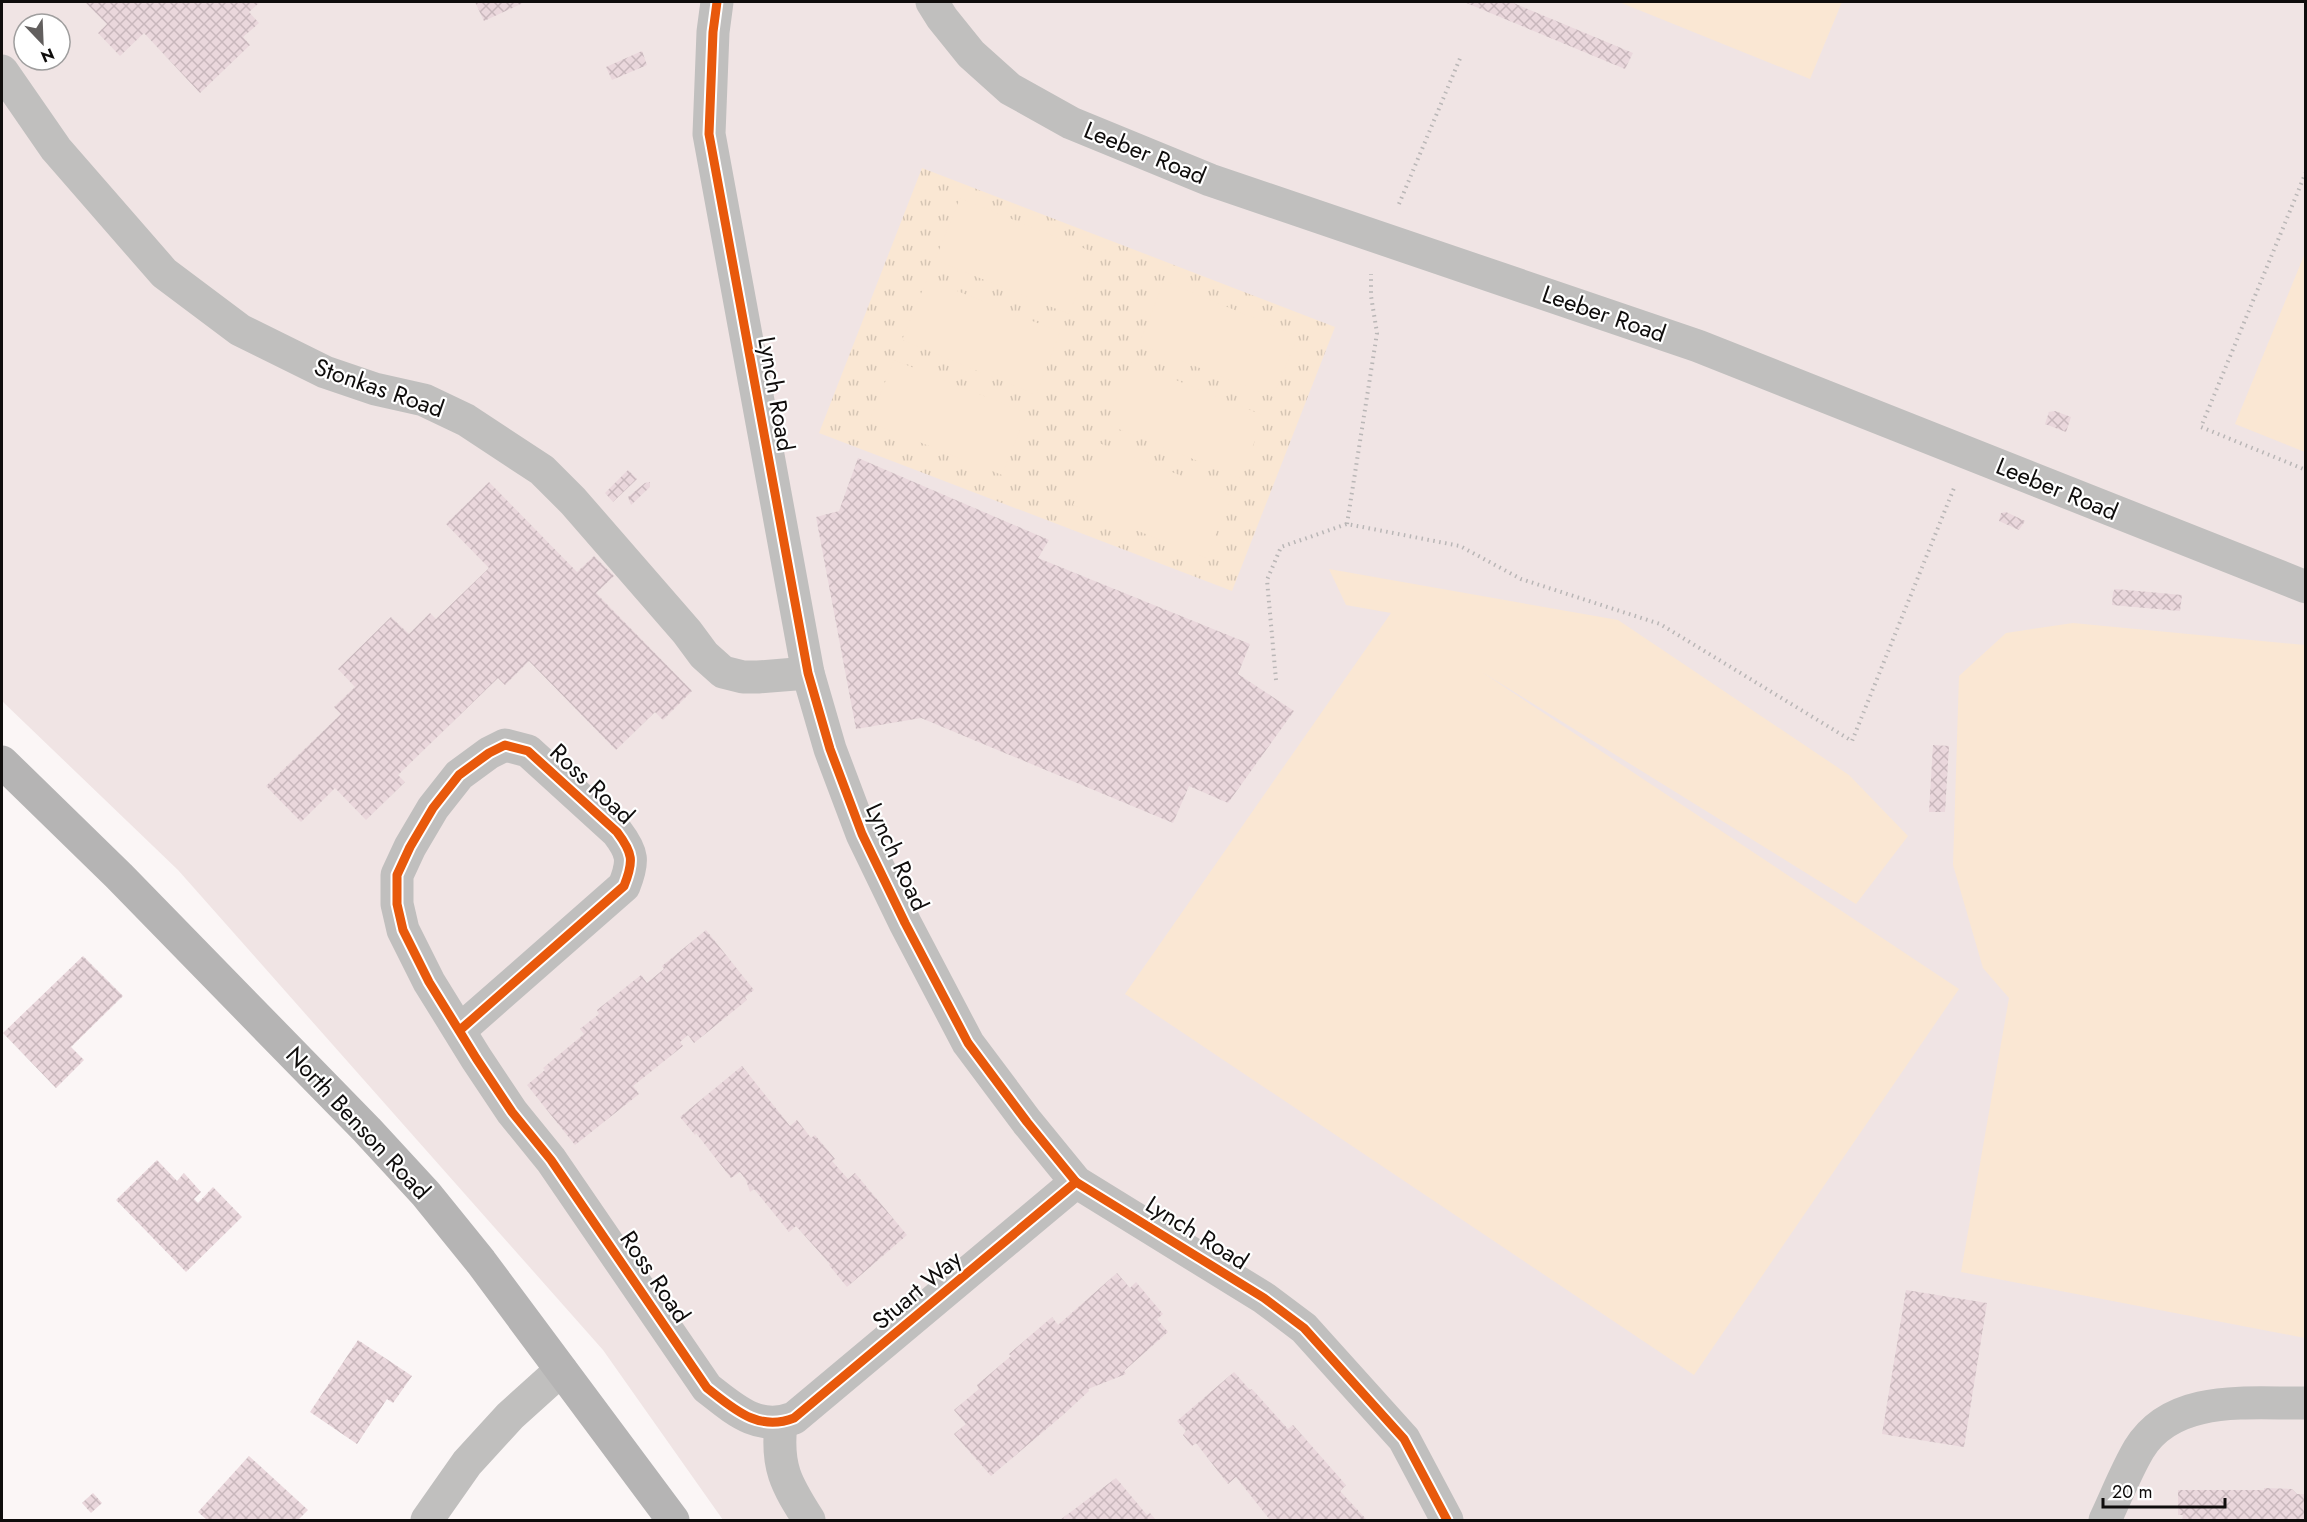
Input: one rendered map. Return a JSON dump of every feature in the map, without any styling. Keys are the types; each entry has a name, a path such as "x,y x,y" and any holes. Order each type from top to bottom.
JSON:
{"main road":[{"name":"North Benson Road","path":"2,762 119,876 367,1130 426,1194 482,1262 674,1521"}],"street":[{"name":"Lynch Road","path":"717,2 713,32 709,134 808,673 830,749 862,834 905,923 968,1043 1027,1122 1076,1182 1264,1298 1304,1328 1404,1439 1447,1521"},
{"name":"Leeber Road","path":"932,2 971,54 1010,89 1071,123 1210,180 1698,346 2306,587"},
{"name":"Stonkas Road","path":"2,71 56,149 114,218 173,280 240,330 325,372 434,405 466,420 542,470 573,501 687,632 704,655 723,672 750,677 808,673"},
{"name":"Ross Road","path":"460,1030 624,886 632,858 617,832 545,766 528,751 505,745 489,753 459,775 433,808 410,847 397,875 397,904 403,930 429,982 512,1112 551,1160 706,1388 734,1409 758,1422 781,1423"},
{"name":"Stuart Way","path":"781,1423 794,1418 1076,1182"},
{"path":"427,1521 467,1463 510,1416 561,1370"},
{"path":"2105,1521 2140,1448 2155,1431 2179,1414 2206,1405 2306,1403"},
{"path":"781,1423 779,1445 782,1473 808,1521"}],"path":[{"path":"1410,180 1461,56"},
{"path":"2306,172 2201,427 2306,470"},
{"path":"1347,524 1377,333 1371,296 1371,260 1384,239"},
{"path":"1276,680 1267,580 1281,547 1347,524 1460,546 1521,579 1660,624 1852,741 1958,480"}],"shaded area":[{"path":"2,2 2305,2 2305,1520 723,1520 603,1350 178,870 2,701"}],"green space":[{"path":"1619,2 1842,2 1810,79"},
{"path":"922,168 1335,327 1232,591 819,433"},
{"path":"960,198 1093,252 1069,314 935,260"},
{"path":"2305,253 2305,452 2235,424"},
{"path":"927,279 1060,332 1036,395 902,340"},
{"path":"1164,281 1298,336 1273,397 1139,344"},
{"path":"894,360 1027,413 1002,475 869,422"},
{"path":"1131,362 1265,416 1240,478 1106,424"},
{"path":"1099,443 1232,496 1206,558 1073,505"},
{"path":"1329,569 1618,620 1849,775 1908,836 1856,904 1482,672 1959,989 1694,1375 1125,994 1391,613 1346,605"},
{"path":"2073,623 2305,645 2305,1338 1961,1272 2009,998 1983,968 1953,865 1959,676 2006,633"}],"building":[{"path":"85,2 260,2 249,12 259,23 243,37 250,45 200,93 144,33 120,56 98,33 107,24"},
{"path":"475,2 525,2 484,21"},
{"path":"1464,2 1511,2 1633,53 1625,69"},
{"path":"642,51 647,65 612,80 606,67"},
{"path":"2055,411 2071,417 2066,432 2045,424 2049,412"},
{"path":"858,458 1049,540 1038,558 1250,644 1238,674 1294,711 1228,803 1189,786 1173,823 921,718 856,729 816,517 839,511"},
{"path":"628,470 637,479 613,502 605,493"},
{"path":"489,482 577,572 594,556 614,576 596,593 692,691 663,720 655,712 616,750 529,661 505,685 498,678 398,775 405,782 366,820 335,788 301,822 266,786 341,714 334,707 355,687 338,669 391,617 409,634 430,613 436,619 489,568 446,524"},
{"path":"650,482 650,487 631,505 628,497 645,483"},
{"path":"2006,512 2025,521 2019,530 1999,521 2001,513"},
{"path":"2115,589 2182,595 2180,611 2112,605"},
{"path":"1933,745 1949,746 1945,812 1929,812"},
{"path":"706,930 754,990 745,997 747,1000 694,1043 688,1035 680,1042 683,1046 633,1086 639,1094 575,1145 527,1085 545,1070 543,1068 584,1034 580,1029 599,1014 597,1010 641,975 647,983 664,969 662,966"},
{"path":"83,956 123,996 71,1047 84,1060 56,1088 3,1033"},
{"path":"742,1066 790,1126 797,1120 811,1138 815,1135 835,1159 832,1161 848,1179 855,1173 907,1235 847,1287 796,1226 789,1232 754,1189 750,1192 740,1172 731,1178 696,1133 695,1135 680,1117"},
{"path":"157,1160 177,1181 184,1173 201,1192 194,1199 198,1203 213,1187 242,1217 186,1272 116,1200"},
{"path":"1117,1273 1130,1288 1136,1282 1163,1314 1157,1319 1168,1332 1124,1371 1126,1374 1088,1389 1089,1391 1063,1415 991,1476 954,1434 966,1424 954,1410 979,1389 977,1385 1011,1356 1009,1354 1052,1317 1058,1325"},
{"path":"1906,1290 1987,1303 1964,1447 1882,1434"},
{"path":"358,1340 412,1376 393,1403 387,1399 357,1444 310,1412"},
{"path":"1234,1372 1288,1429 1293,1425 1346,1485 1340,1491 1367,1520 1270,1520 1236,1477 1228,1484 1196,1443 1192,1446 1183,1435 1186,1431 1177,1421"},
{"path":"249,1456 308,1510 298,1520 207,1520 198,1512"},
{"path":"1116,1478 1147,1515 1150,1513 1156,1520 1060,1520"},
{"path":"2264,1488 2292,1489 2297,1494 2306,1494 2306,1520 2182,1520 2183,1515 2178,1515 2178,1490 2264,1490"},
{"path":"93,1493 102,1503 91,1513 82,1503"}],"cycle path":[{"path":"717,2 713,32 709,134 808,673 830,749 862,834 905,923 968,1043 1027,1122 1076,1182 1264,1298 1304,1328 1404,1439 1447,1520"},
{"path":"460,1030 624,886 629,870 629,852 617,832 528,751 505,745 489,753 459,775 433,808 410,847 397,875 397,904 403,930 429,982 476,1058 512,1112 551,1160 707,1388 727,1404 758,1420 781,1422 794,1418 1076,1182"}]}
